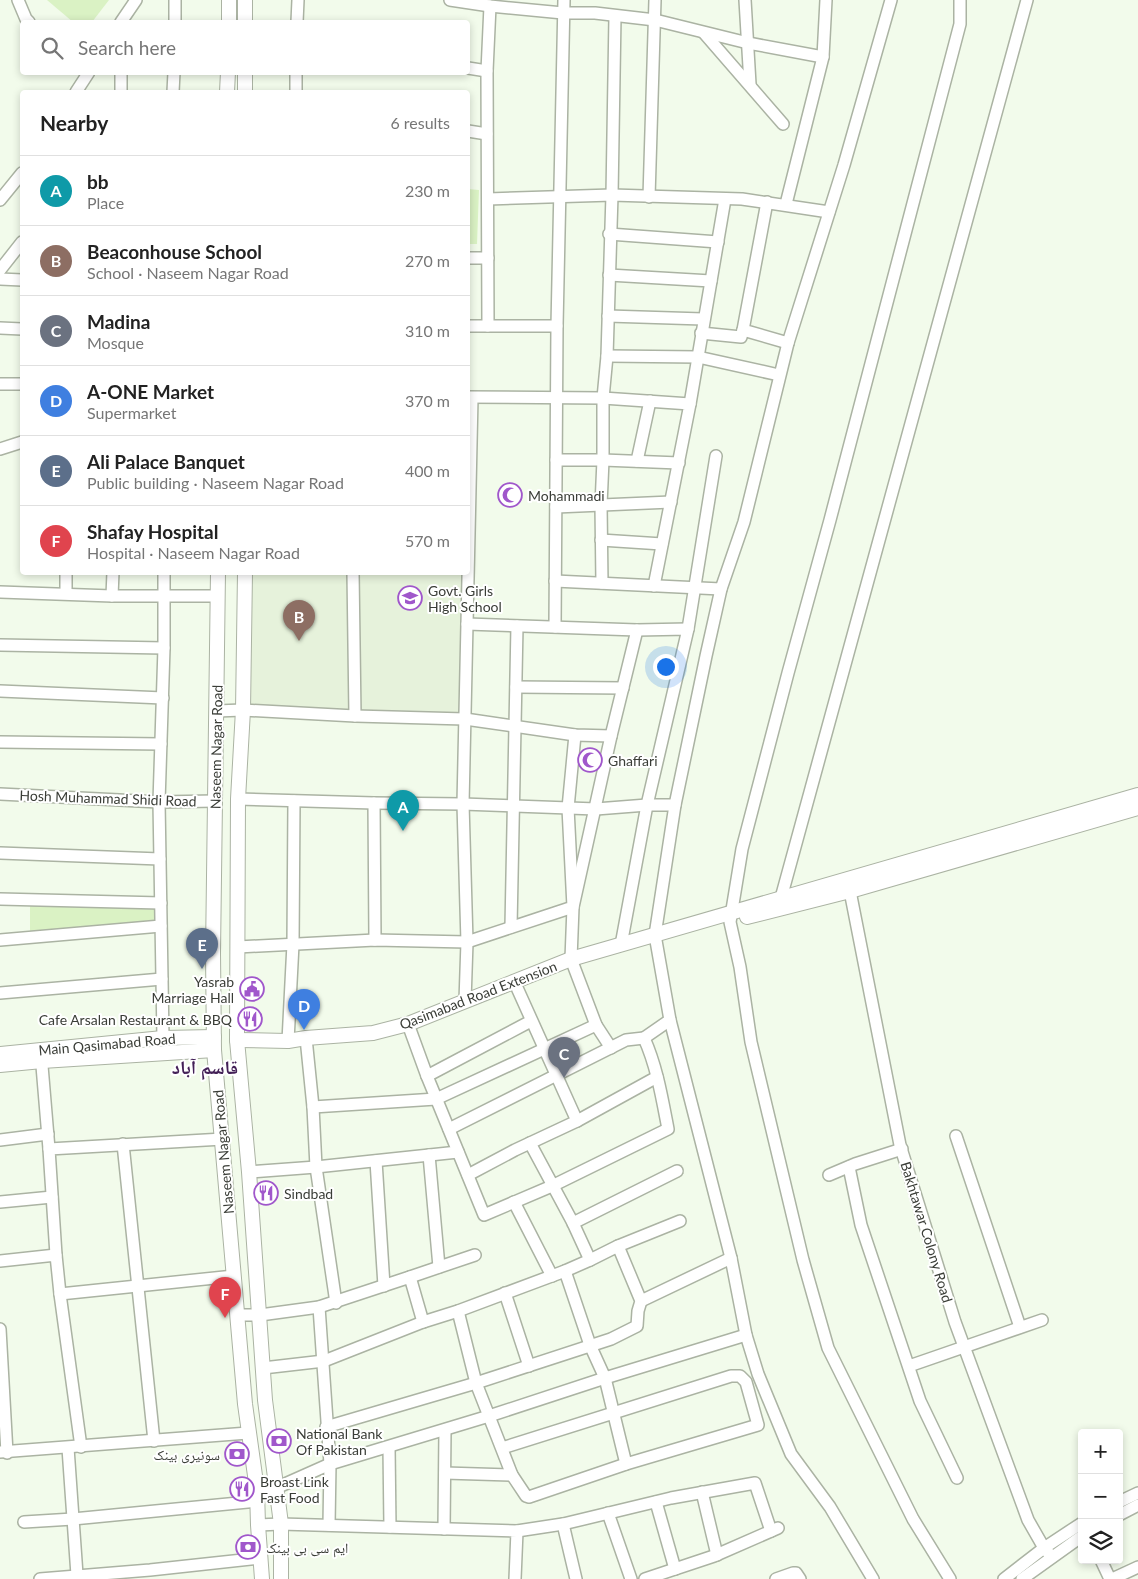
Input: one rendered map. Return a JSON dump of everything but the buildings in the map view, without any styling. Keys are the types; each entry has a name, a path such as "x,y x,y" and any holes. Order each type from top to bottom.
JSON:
{"main road":[{"path":"228,20 229,0"},
{"path":"245,0 245,20"},
{"path":"227,90 228,75"},
{"path":"245,75 245,90"},
{"name":"Naseem Nagar Road","path":"218,575 213,953 214,1043 248,1433 258,1495 262,1579"},
{"name":"Naseem Nagar Road","path":"245,575 243,710 238,799 237,1040 251,1195 265,1400 282,1524 281,1579"},
{"path":"732,917 781,898 1138,796"},
{"path":"215,801 238,799"},
{"path":"732,917 850,890 1138,808"},
{"name":"Qasimabad Road Extension","path":"237,1040 288,1041 373,1033 408,1024 465,1002 514,980 571,960 656,935 732,917"},
{"name":"Main Qasimabad Road","path":"0,1065 41,1055 163,1038 214,1043"},
{"name":"Main Qasimabad Road","path":"0,1054 41,1055 214,1043"},
{"path":"227,1196 251,1195"}],"street":[{"path":"18,0 27,20"},
{"path":"123,20 136,0"},
{"path":"175,0 175,20"},
{"path":"297,20 298,0"},
{"path":"450,0 490,6 563,13 595,13 655,20 704,33 823,57"},
{"path":"555,627 557,326 564,0"},
{"path":"649,198 655,0"},
{"path":"745,0 750,84"},
{"path":"786,204 823,57 826,0"},
{"path":"873,1579 830,1507 791,1454 758,1374 746,1335 731,1258 670,1020 656,935 675,805 721,590 744,522 788,343 829,212 891,0"},
{"path":"950,1579 913,1519 828,1348 804,1260 751,1042 732,917 742,849 960,24 960,0"},
{"path":"781,898 1027,0"},
{"path":"488,326 486,71 490,6"},
{"path":"602,583 603,398 607,356 615,16"},
{"path":"704,33 783,124"},
{"path":"470,68 486,71"},
{"path":"121,75 121,90"},
{"path":"173,90 174,75"},
{"path":"296,75 296,90"},
{"path":"77,90 86,77"},
{"path":"470,132 487,134"},
{"path":"0,200 20,180"},
{"path":"488,199 612,195 649,198 742,199 786,204 829,212"},
{"path":"654,586 690,404 725,199"},
{"path":"701,333 741,337 767,202"},
{"path":"610,234 718,242"},
{"path":"0,270 20,245"},
{"path":"470,258 488,258"},
{"path":"609,275 711,281"},
{"path":"0,279 20,280"},
{"path":"608,316 703,319"},
{"path":"470,326 557,326"},
{"path":"0,328 20,329"},
{"path":"743,330 788,343"},
{"path":"607,356 698,357 779,375"},
{"path":"0,384 20,384"},
{"path":"470,398 603,398 690,404"},
{"path":"637,462 650,401"},
{"path":"0,449 20,443"},
{"path":"621,945 647,805 688,629 716,456"},
{"path":"556,460 679,463"},
{"path":"556,507 671,502"},
{"path":"601,540 662,544"},
{"path":"66,575 66,593"},
{"path":"112,596 113,575"},
{"path":"163,1038 159,802 164,648 164,575"},
{"path":"353,575 355,716"},
{"path":"465,1002 467,942 462,804 467,575"},
{"path":"555,581 721,590"},
{"path":"0,592 112,596 217,596"},
{"path":"466,624 637,630 688,629"},
{"path":"511,927 517,626"},
{"path":"573,907 637,630"},
{"path":"0,645 164,648"},
{"path":"516,687 623,688"},
{"path":"0,691 162,698"},
{"path":"216,710 464,719 575,735 611,736"},
{"path":"575,735 568,808 573,907 571,960 596,1025 611,1048"},
{"path":"0,742 161,744"},
{"name":"Hosh Muhammad Shidi Road","path":"0,794 159,802 215,801"},
{"path":"238,799 568,808 675,805"},
{"path":"288,1041 293,944 294,801"},
{"path":"374,803 375,940"},
{"path":"0,853 160,859"},
{"name":"Bakhtawar Colony Road","path":"850,890 902,1149 954,1322 1028,1520 1044,1548 1052,1557"},
{"path":"0,899 161,903"},
{"path":"238,947 375,940 467,942 573,907"},
{"path":"0,940 161,926"},
{"path":"0,993 162,978"},
{"path":"514,980 531,1022 577,1121"},
{"path":"449,1129 626,1040 644,1038 670,1020"},
{"path":"427,1076 531,1022"},
{"path":"408,1024 436,1099 484,1215 552,1186 668,1129 657,1077 650,1051 644,1038"},
{"path":"313,1107 436,1099 596,1025"},
{"path":"306,1038 313,1107 316,1167 336,1303"},
{"path":"41,1055 56,1255 81,1447"},
{"path":"468,1175 577,1121 657,1077"},
{"path":"0,1140 48,1134"},
{"path":"956,1136 1020,1327"},
{"path":"49,1149 223,1139"},
{"path":"530,1143 573,1223 590,1260"},
{"path":"123,1144 154,1441"},
{"path":"828,1175 902,1149"},
{"path":"249,1172 458,1152"},
{"path":"429,1155 439,1267"},
{"path":"376,1161 384,1286"},
{"path":"849,1167 861,1225 920,1401 957,1478"},
{"path":"573,1223 677,1171"},
{"path":"0,1202 52,1197"},
{"path":"514,1202 552,1276"},
{"path":"263,1368 324,1361 423,1322 565,1271 618,1246 680,1221"},
{"path":"326,1426 476,1383 611,1338 637,1326 641,1301 618,1246"},
{"path":"0,1261 56,1255"},
{"path":"237,1316 260,1315 336,1303 475,1255"},
{"path":"641,1301 731,1258"},
{"path":"565,1271 590,1345 605,1378 626,1464"},
{"path":"60,1294 234,1276"},
{"path":"410,1277 423,1322"},
{"path":"505,1294 528,1366"},
{"path":"319,1307 330,1464 330,1525"},
{"path":"458,1311 476,1383 512,1475 526,1496 758,1425 746,1382 740,1376 731,1376 502,1448"},
{"path":"909,1366 1042,1320"},
{"path":"0,1329 3,1452 248,1433"},
{"path":"24,1522 73,1519 258,1495 330,1464 445,1430 746,1335"},
{"path":"444,1529 445,1430"},
{"path":"389,1447 390,1527"},
{"path":"68,1448 77,1575"},
{"path":"445,1473 512,1475"},
{"path":"258,1525 330,1525 517,1531 563,1524 702,1492 755,1483 774,1529 718,1555 645,1579"},
{"path":"702,1492 718,1555"},
{"path":"1123,1502 1136,1500"},
{"path":"1123,1511 1136,1500"},
{"path":"656,1502 675,1569"},
{"path":"608,1513 631,1579"},
{"path":"563,1524 576,1579"},
{"path":"1004,1579 1044,1548 1078,1526"},
{"path":"515,1579 517,1531"},
{"path":"1022,1579 1078,1539"},
{"path":"40,1579 77,1575 150,1574 260,1558"},
{"path":"1103,1564 1111,1579 1138,1567"},
{"path":"776,1579 796,1573 800,1579"}],"shaded area":[{"path":"245,575 468,575 465,719 243,710"}],"green space":[{"path":"47,0 109,0 94,20 71,20"},
{"path":"470,189 479,190 477,244 470,244"},
{"path":"30,900 161,903 161,926 30,937"}],"place":[{"name":"Mohammadi","path":"510,495"},
{"name":"Govt. Girls High School","path":"410,598"},
{"name":"Beaconhouse School","path":"299,641"},
{"name":"Ghaffari","path":"590,760"},
{"name":"bb","path":"403,831"},
{"name":"Ali Palace Banquet","path":"202,969"},
{"name":"Yasrab Marriage Hall","path":"252,989"},
{"name":"Cafe Arsalan Restaurant & BBQ","path":"250,1019"},
{"name":"A-ONE Market","path":"304,1030"},
{"name":"Madina","path":"564,1078"},
{"name":"Sindbad","path":"266,1193"},
{"name":"Shafay Hospital","path":"225,1318"},
{"name":"National Bank Of Pakistan","path":"279,1441"},
{"name":"سونیری بینک","path":"237,1454"},
{"name":"Broast Link Fast Food","path":"242,1489"},
{"name":"ایم سی بی بینک","path":"248,1547"}],"district":[{"name":"قاسم آباد","path":"205,1066"}]}
